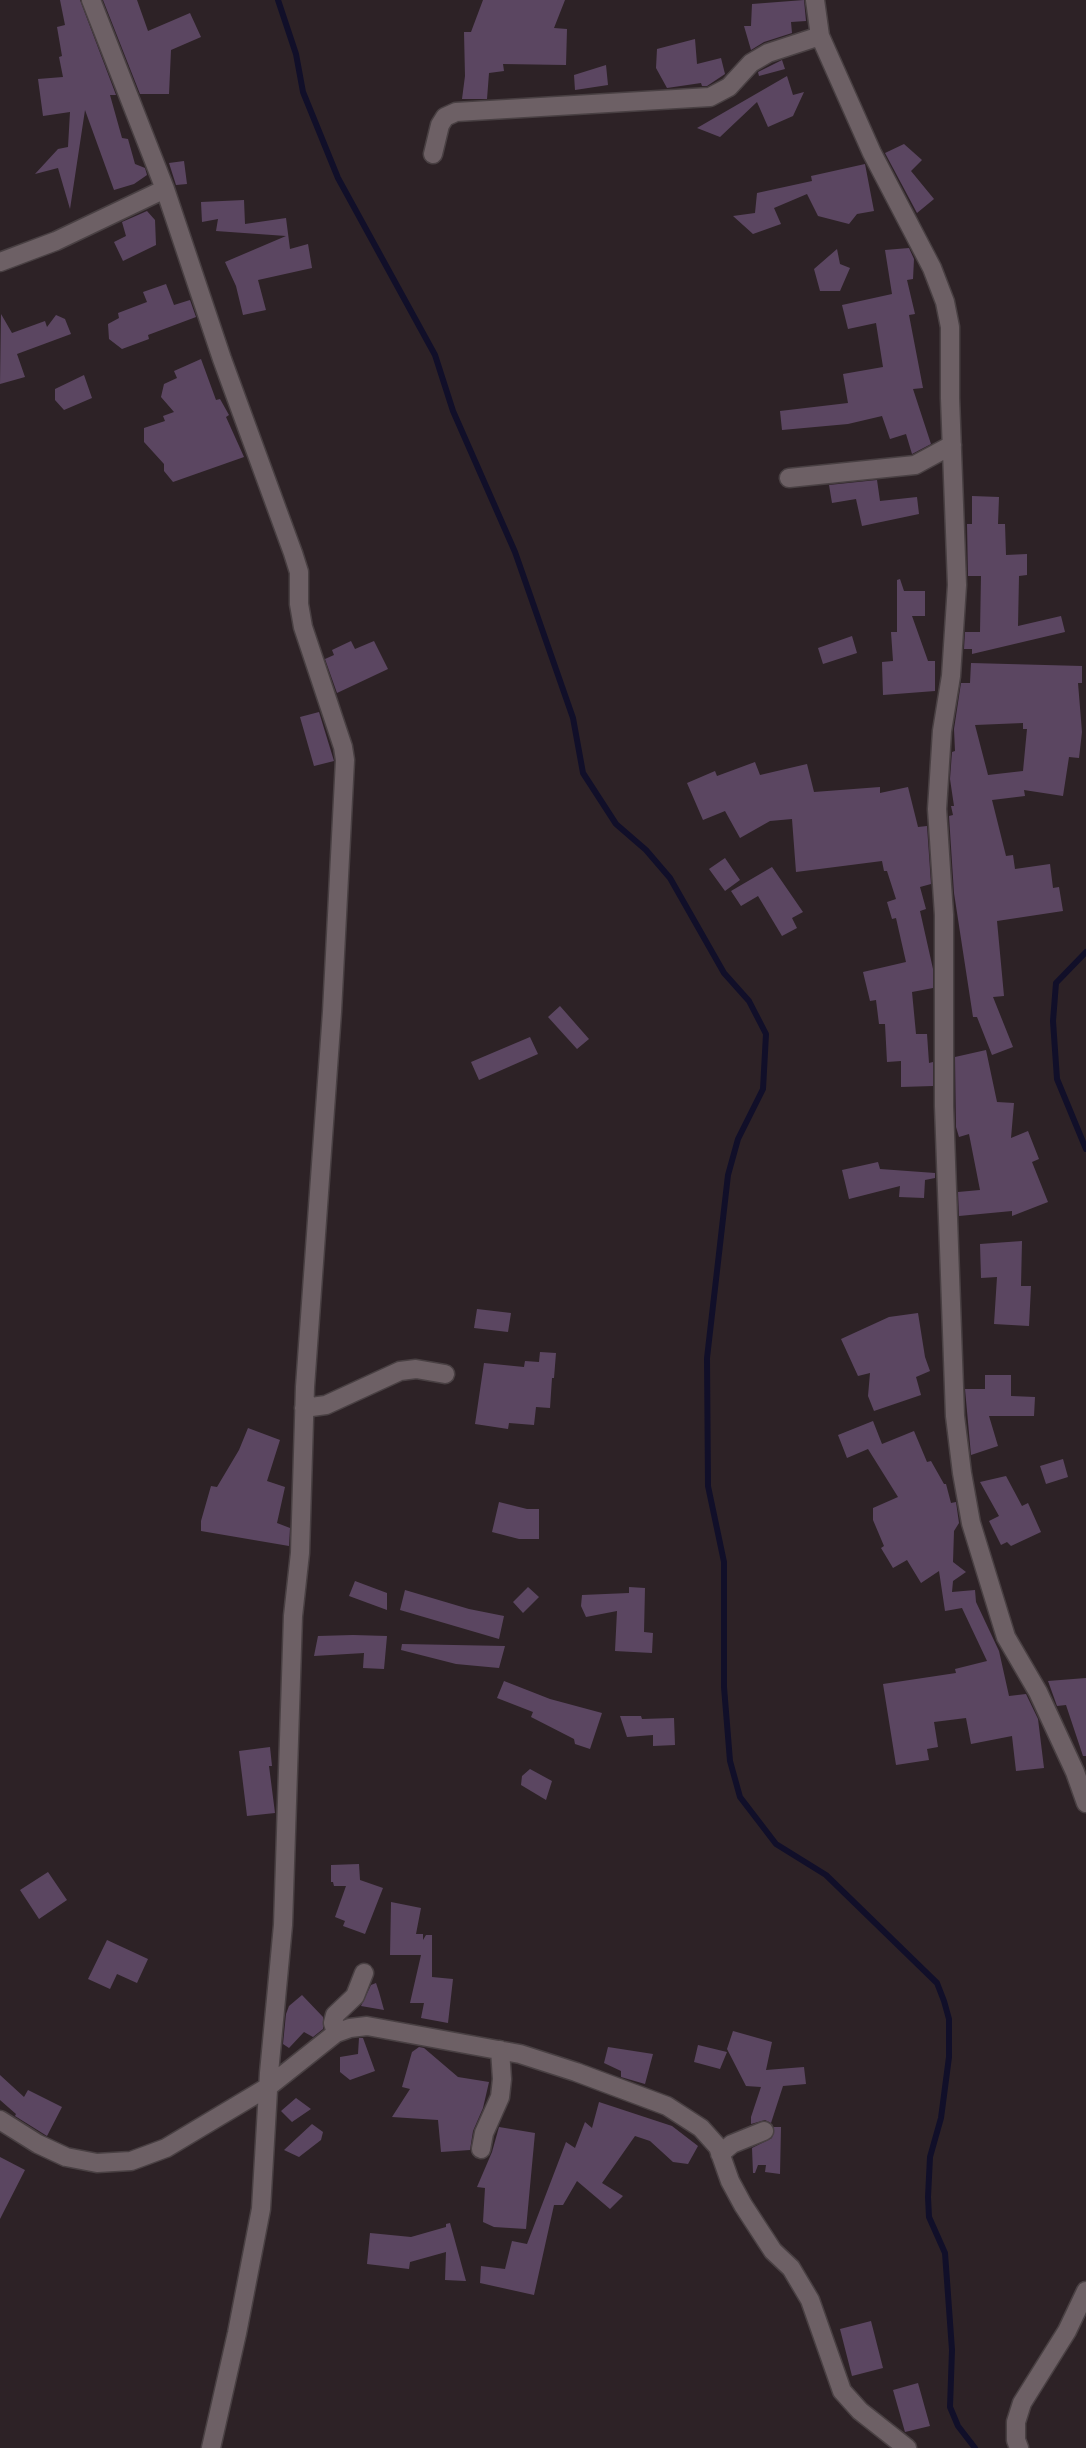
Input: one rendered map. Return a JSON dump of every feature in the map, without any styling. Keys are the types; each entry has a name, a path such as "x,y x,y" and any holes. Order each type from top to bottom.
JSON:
{"street":[{"path":"91,0 165,189 229,381 293,553 299,573 299,604 303,627 343,747 346,779 304,1408 300,1553 293,1616 284,1925 268,2087 261,2209 211,2448"},
{"path":"815,0 820,36 872,153 932,268 945,302 950,327 957,585 951,676 942,731 938,809 944,915 944,1106 955,1416 971,1523 1006,1637 1080,1769 1086,1803"},
{"path":"433,154 440,125 446,117 456,112 710,97 729,87 751,63 768,53 820,36"},
{"path":"0,262 56,241 165,189"},
{"path":"789,478 915,465 952,445"},
{"path":"304,1408 326,1405 400,1371 416,1370 445,1374"},
{"path":"336,2033 333,2023 335,2015 355,1996 364,1973"},
{"path":"0,2120 38,2144 66,2157 97,2163 131,2161 166,2148 268,2087 336,2033 350,2028 368,2026 520,2054 576,2072 667,2106 701,2128 718,2147 730,2181 743,2205 773,2251 791,2268 810,2300 842,2391 860,2411 908,2448"},
{"path":"481,2149 483,2133 500,2097 502,2079 500,2050"},
{"path":"720,2154 732,2144 764,2131"},
{"path":"1019,2448 1016,2440 1016,2422 1022,2403 1067,2331 1086,2291"}],"building":[{"path":"60,0 80,0 116,95 110,95 122,138 128,139 135,164 145,168 147,175 134,184 114,190 85,110 70,209 58,168 35,174 58,149 68,147 70,112 43,116 38,79 63,77 57,27 65,25"},
{"path":"103,0 137,0 148,31 190,13 201,37 171,50 169,94 140,94"},
{"path":"483,0 565,0 554,28 567,29 566,65 503,64 504,71 489,73 487,99 462,99 465,76 464,32 471,32"},
{"path":"804,0 806,21 791,22 792,33 764,42 751,50 744,26 751,26 752,4"},
{"path":"695,39 697,64 721,58 725,74 707,86 702,86 701,83 667,88 656,68 657,49"},
{"path":"782,60 785,69 759,76 758,72"},
{"path":"606,65 608,85 575,90 574,75"},
{"path":"787,76 793,95 804,92 793,116 768,127 757,102 720,137 697,128"},
{"path":"904,144 922,160 911,171 934,199 917,213 885,153"},
{"path":"184,161 187,184 176,185 169,163"},
{"path":"865,164 874,211 857,214 849,224 818,216 807,194 774,208 781,224 753,234 733,216 755,213 757,193 812,181 811,176"},
{"path":"244,200 245,224 286,218 290,249 308,244 312,268 258,280 266,310 243,315 236,286 225,262 286,236 216,231 218,219 202,222 201,202"},
{"path":"147,211 155,220 156,245 123,261 114,242 126,236 122,222"},
{"path":"909,248 914,259 913,279 907,280 915,314 909,315 923,388 913,389 931,444 912,454 906,434 890,439 882,416 848,424 782,430 780,411 848,403 843,374 883,367 876,323 848,329 842,305 892,294 885,250"},
{"path":"837,249 840,264 850,268 840,291 820,291 814,269"},
{"path":"166,284 174,305 190,300 196,317 148,335 149,339 122,349 109,339 108,324 119,318 118,313 147,302 143,292"},
{"path":"1,314 12,333 45,321 47,327 56,315 65,319 71,334 17,354 25,377 0,384"},
{"path":"201,359 216,400 220,399 229,415 226,417 244,457 173,482 164,471 164,464 144,442 144,428 165,421 163,416 174,412 161,397 164,384 177,378 174,371"},
{"path":"84,375 92,398 64,410 55,400 55,389"},
{"path":"877,480 880,501 917,497 919,514 862,526 856,499 832,503 829,485"},
{"path":"972,496 999,497 998,524 1005,524 1006,555 1027,554 1027,575 1019,576 1018,626 1061,616 1065,632 972,654 972,649 964,649 965,632 980,632 981,576 968,576 967,524 972,524"},
{"path":"900,579 904,591 925,591 925,616 912,616 928,661 935,661 935,691 883,695 882,662 893,661 891,632 897,632 897,580"},
{"path":"852,636 857,653 823,664 818,648"},
{"path":"351,641 355,649 374,641 388,669 337,693 325,659 334,655 332,650"},
{"path":"971,663 1082,666 1082,683 1078,683 1082,732 1079,758 1069,757 1063,796 1024,790 1025,796 992,800 1006,856 1013,855 1015,869 1050,864 1053,888 1059,887 1063,911 997,921 1004,996 993,997 1013,1047 992,1055 977,1017 973,1017 954,893 949,816 953,815 951,806 954,806 950,779 961,683 970,683","holes":["1023,723 1023,729 1027,729 1023,771 988,775 975,725"]},
{"path":"319,712 334,761 314,766 300,717"},
{"path":"755,762 760,775 807,764 814,792 880,787 880,793 908,787 918,827 927,826 931,884 920,887 926,909 920,911 933,969 933,988 912,992 916,1034 927,1034 929,1063 933,1062 933,1086 901,1087 901,1061 887,1062 885,1024 879,1024 876,1000 870,1001 863,972 906,962 896,918 892,919 887,902 896,899 882,861 796,872 792,819 770,821 740,838 725,811 703,820 687,783 715,771 717,776"},
{"path":"725,858 740,880 725,891 709,869"},
{"path":"772,867 803,912 792,918 797,928 782,936 758,896 741,906 731,891"},
{"path":"560,1006 589,1039 577,1049 548,1017"},
{"path":"530,1037 538,1054 479,1080 471,1062"},
{"path":"986,1050 997,1102 1014,1103 1011,1138 1028,1131 1039,1159 1032,1162 1048,1202 1012,1216 1012,1211 959,1216 958,1192 980,1190 969,1134 959,1137 956,1127 955,1057"},
{"path":"878,1162 880,1169 935,1173 935,1178 925,1180 924,1198 899,1197 900,1186 849,1199 842,1170"},
{"path":"1022,1241 1021,1286 1031,1286 1029,1326 994,1324 997,1277 981,1278 980,1244"},
{"path":"477,1309 511,1313 508,1332 474,1328"},
{"path":"918,1313 925,1357 930,1371 916,1377 921,1395 874,1411 868,1396 870,1373 858,1376 841,1339 889,1317"},
{"path":"540,1352 556,1353 550,1408 536,1407 534,1425 509,1423 508,1429 475,1424 484,1363 524,1367 525,1361 539,1362"},
{"path":"985,1375 1011,1375 1011,1396 1035,1397 1034,1416 989,1416 998,1446 971,1455 965,1389 985,1389"},
{"path":"873,1421 882,1444 914,1431 927,1462 931,1461 946,1484 951,1503 956,1502 959,1523 954,1531 953,1562 966,1572 953,1581 952,1592 975,1590 976,1602 999,1651 1009,1696 1026,1694 1038,1719 1044,1768 1016,1771 1012,1736 971,1744 966,1718 934,1722 938,1747 927,1749 929,1760 896,1765 883,1684 956,1673 955,1669 987,1661 962,1608 945,1611 939,1571 921,1583 907,1560 893,1568 881,1548 884,1546 873,1520 873,1508 898,1497 868,1449 847,1458 838,1435"},
{"path":"248,1428 280,1440 267,1481 285,1487 277,1523 290,1528 289,1546 201,1531 201,1521 211,1486 217,1487 239,1450"},
{"path":"1063,1459 1068,1477 1046,1484 1040,1466"},
{"path":"1006,1476 1022,1506 1028,1503 1041,1532 1011,1546 1007,1542 1001,1545 989,1521 999,1516 980,1482"},
{"path":"499,1502 527,1509 539,1509 539,1539 519,1539 492,1532"},
{"path":"355,1581 387,1593 387,1610 349,1596"},
{"path":"528,1587 539,1597 523,1613 513,1602"},
{"path":"629,1587 645,1588 644,1632 653,1633 652,1653 615,1651 617,1611 586,1617 581,1606 582,1595 629,1593"},
{"path":"405,1590 469,1609 504,1616 499,1639 400,1610"},
{"path":"318,1636 387,1636 384,1669 363,1668 364,1653 314,1656"},
{"path":"402,1644 505,1646 499,1668 456,1664 401,1650"},
{"path":"1086,1678 1086,1756 1083,1756 1066,1705 1057,1706 1048,1681"},
{"path":"504,1681 550,1699 602,1713 590,1749 575,1744 574,1739 531,1717 533,1712 497,1698"},
{"path":"620,1716 641,1716 642,1719 674,1718 675,1745 653,1746 653,1735 627,1737"},
{"path":"270,1747 272,1766 269,1766 275,1813 247,1816 239,1751"},
{"path":"530,1769 552,1781 546,1800 521,1785 522,1776"},
{"path":"359,1864 360,1880 383,1888 365,1934 343,1926 345,1921 335,1917 346,1886 334,1886 331,1882 331,1865"},
{"path":"48,1872 67,1900 39,1919 20,1890"},
{"path":"391,1902 421,1908 416,1934 423,1934 423,1940 426,1935 432,1935 432,1977 453,1979 448,2023 421,2018 424,2003 410,2003 421,1955 390,1955"},
{"path":"107,1940 148,1959 137,1983 117,1974 110,1989 88,1979"},
{"path":"376,1983 384,2010 361,2006 371,1985"},
{"path":"302,1995 323,2017 323,2029 313,2037 304,2032 289,2048 283,2044 286,2014 289,2006"},
{"path":"733,2031 772,2042 766,2070 804,2067 806,2084 783,2086 771,2123 765,2120 751,2124 751,2117 761,2087 746,2086 727,2049"},
{"path":"359,2038 363,2038 375,2071 350,2080 340,2072 340,2057 358,2054"},
{"path":"698,2045 727,2052 720,2069 694,2062"},
{"path":"419,2047 424,2048 458,2077 489,2082 483,2108 473,2131 470,2150 441,2152 438,2120 392,2117 410,2089 402,2087 412,2052"},
{"path":"608,2047 653,2054 645,2084 621,2077 621,2071 604,2063"},
{"path":"0,2075 24,2097 28,2090 62,2107 47,2136 15,2116 16,2114 0,2100"},
{"path":"296,2098 311,2109 292,2122 281,2111"},
{"path":"599,2102 672,2126 698,2146 688,2164 673,2162 650,2141 635,2136 602,2183 623,2196 610,2209 577,2181 563,2205 554,2205 534,2295 480,2283 481,2266 505,2269 512,2241 527,2244 566,2142 575,2148 585,2122 592,2128"},
{"path":"312,2124 323,2132 321,2140 299,2157 284,2150"},
{"path":"499,2127 535,2133 526,2229 494,2227 483,2222 485,2188 477,2187 492,2152"},
{"path":"774,2127 781,2127 780,2174 765,2172 766,2165 758,2165 753,2173 752,2148 772,2138"},
{"path":"0,2157 25,2170 0,2219"},
{"path":"450,2223 466,2281 445,2280 446,2252 410,2262 409,2269 367,2264 370,2233 411,2237 446,2227 446,2224"},
{"path":"871,2321 883,2368 852,2376 840,2329"},
{"path":"918,2383 930,2426 905,2432 893,2390"}],"waterway":[{"path":"278,0 296,54 303,92 338,178 435,355 453,411 515,552 573,718 583,773 616,824 646,850 670,878 724,973 749,1001 766,1034 763,1089 738,1139 728,1175 707,1358 708,1486 724,1562 724,1687 730,1761 740,1797 776,1844 826,1875 937,1983 944,2001 949,2019 949,2057 941,2118 930,2157 929,2217 945,2253 952,2350 950,2407 958,2426 975,2448"},
{"path":"1086,952 1056,983 1053,1021 1057,1079 1086,1149"}]}
